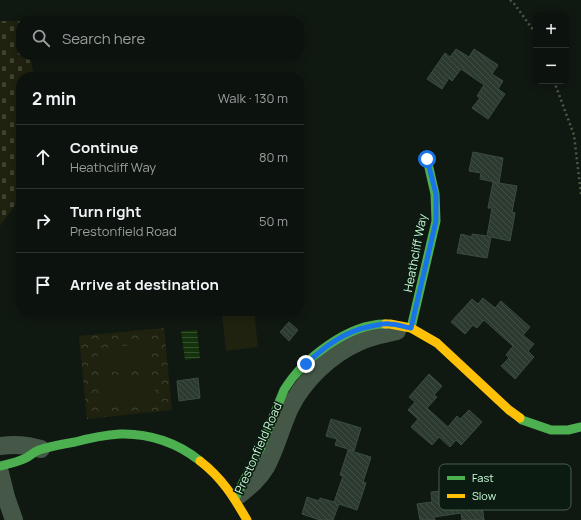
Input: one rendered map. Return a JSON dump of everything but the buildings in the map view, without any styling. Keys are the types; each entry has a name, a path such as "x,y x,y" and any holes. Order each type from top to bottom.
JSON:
{"street":[{"name":"Heathcliff Way","path":"411,328 436,221 436,194 427,159"},
{"path":"411,328 437,343 509,410 522,420 551,430 568,430 581,427"},
{"name":"Prestonfield Road","path":"235,498 256,481 266,468 293,402 306,383 328,362 344,350 359,342 382,334 411,328"},
{"path":"0,466 25,458 41,449 110,435 122,434 155,438 171,443 202,462 218,477 235,498 247,520"},
{"path":"0,446 10,444 24,445 41,449"},
{"path":"0,473 14,520"}],"path":[{"path":"510,0 533,30"},
{"path":"555,84 574,134 581,194"}],"green space":[{"path":"0,21 16,21 16,60 31,60 33,72 16,72 16,204 0,226"},
{"path":"222,316 255,316 258,347 226,351"},
{"path":"164,328 172,410 87,419 79,336"},
{"path":"151,343 153,368 99,373 97,349"},
{"path":"154,376 156,402 102,407 100,381"}],"shaded area":[{"path":"197,330 200,358 185,360 181,331"}],"traffic: fast":[{"path":"411,328 436,221 435,194 427,159"},
{"path":"235,498 260,449 284,390 292,378 315,355 328,345 356,330 385,324"},
{"path":"520,418 551,430 568,430 581,427"},
{"path":"0,466 20,461 37,451 48,447 120,434 142,435 163,440 182,449 200,461"}],"traffic: slow":[{"path":"385,324 411,328 437,343 509,410 520,418"},
{"path":"200,461 215,474 237,503 247,520"}],"route":[{"path":"306,364 335,340 353,331 380,324 390,324 411,328 436,221 436,194 427,159"}]}
